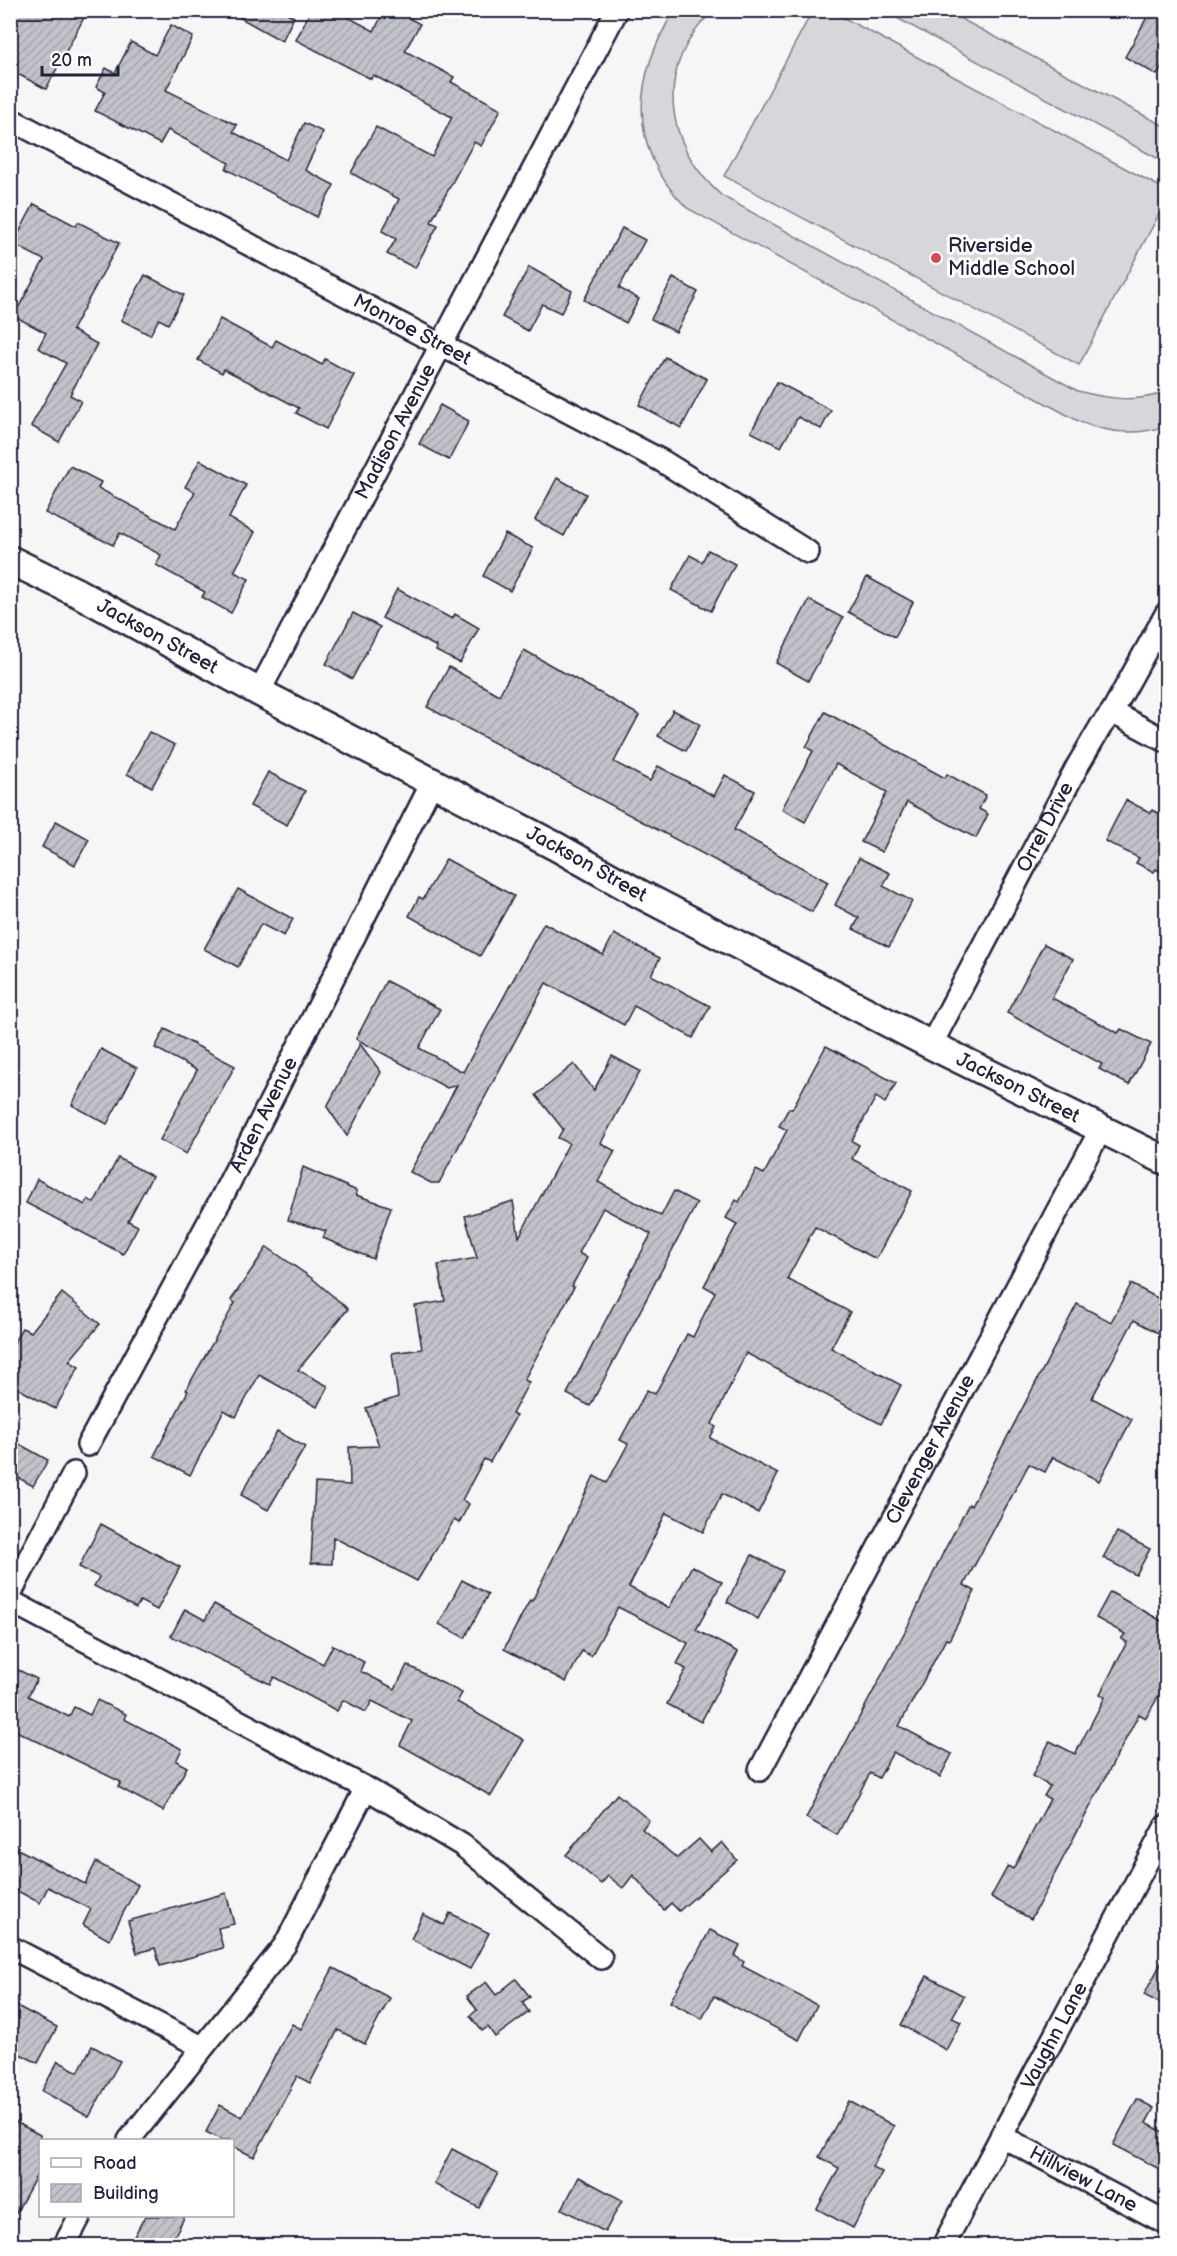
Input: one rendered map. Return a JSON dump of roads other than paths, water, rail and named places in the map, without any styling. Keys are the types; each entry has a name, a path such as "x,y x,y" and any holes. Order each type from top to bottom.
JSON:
{"street":[{"name":"Madison Avenue","path":"259,692 617,10"},
{"name":"Monroe Street","path":"10,119 662,460 808,552"},
{"name":"Jackson Street","path":"10,560 78,593 259,692 932,1045 1167,1161"},
{"name":"Orrel Drive","path":"932,1045 1078,765 1112,712 1167,614"},
{"path":"1112,712 1167,741"},
{"name":"Arden Avenue","path":"88,1445 221,1199 432,783"},
{"name":"Clevenger Avenue","path":"760,1770 1101,1129"},
{"path":"10,1594 74,1473"},
{"path":"10,1601 366,1788 462,1845 601,1958"},
{"path":"130,2139 285,1945 366,1788"},
{"name":"Vaughn Lane","path":"943,2246 1167,1826"},
{"path":"10,1947 202,2047"},
{"name":"Hillview Lane","path":"1001,2136 1167,2223"},
{"path":"64,2246 79,2217"}],"place":[{"name":"Riverside Middle School","path":"936,258"}]}
